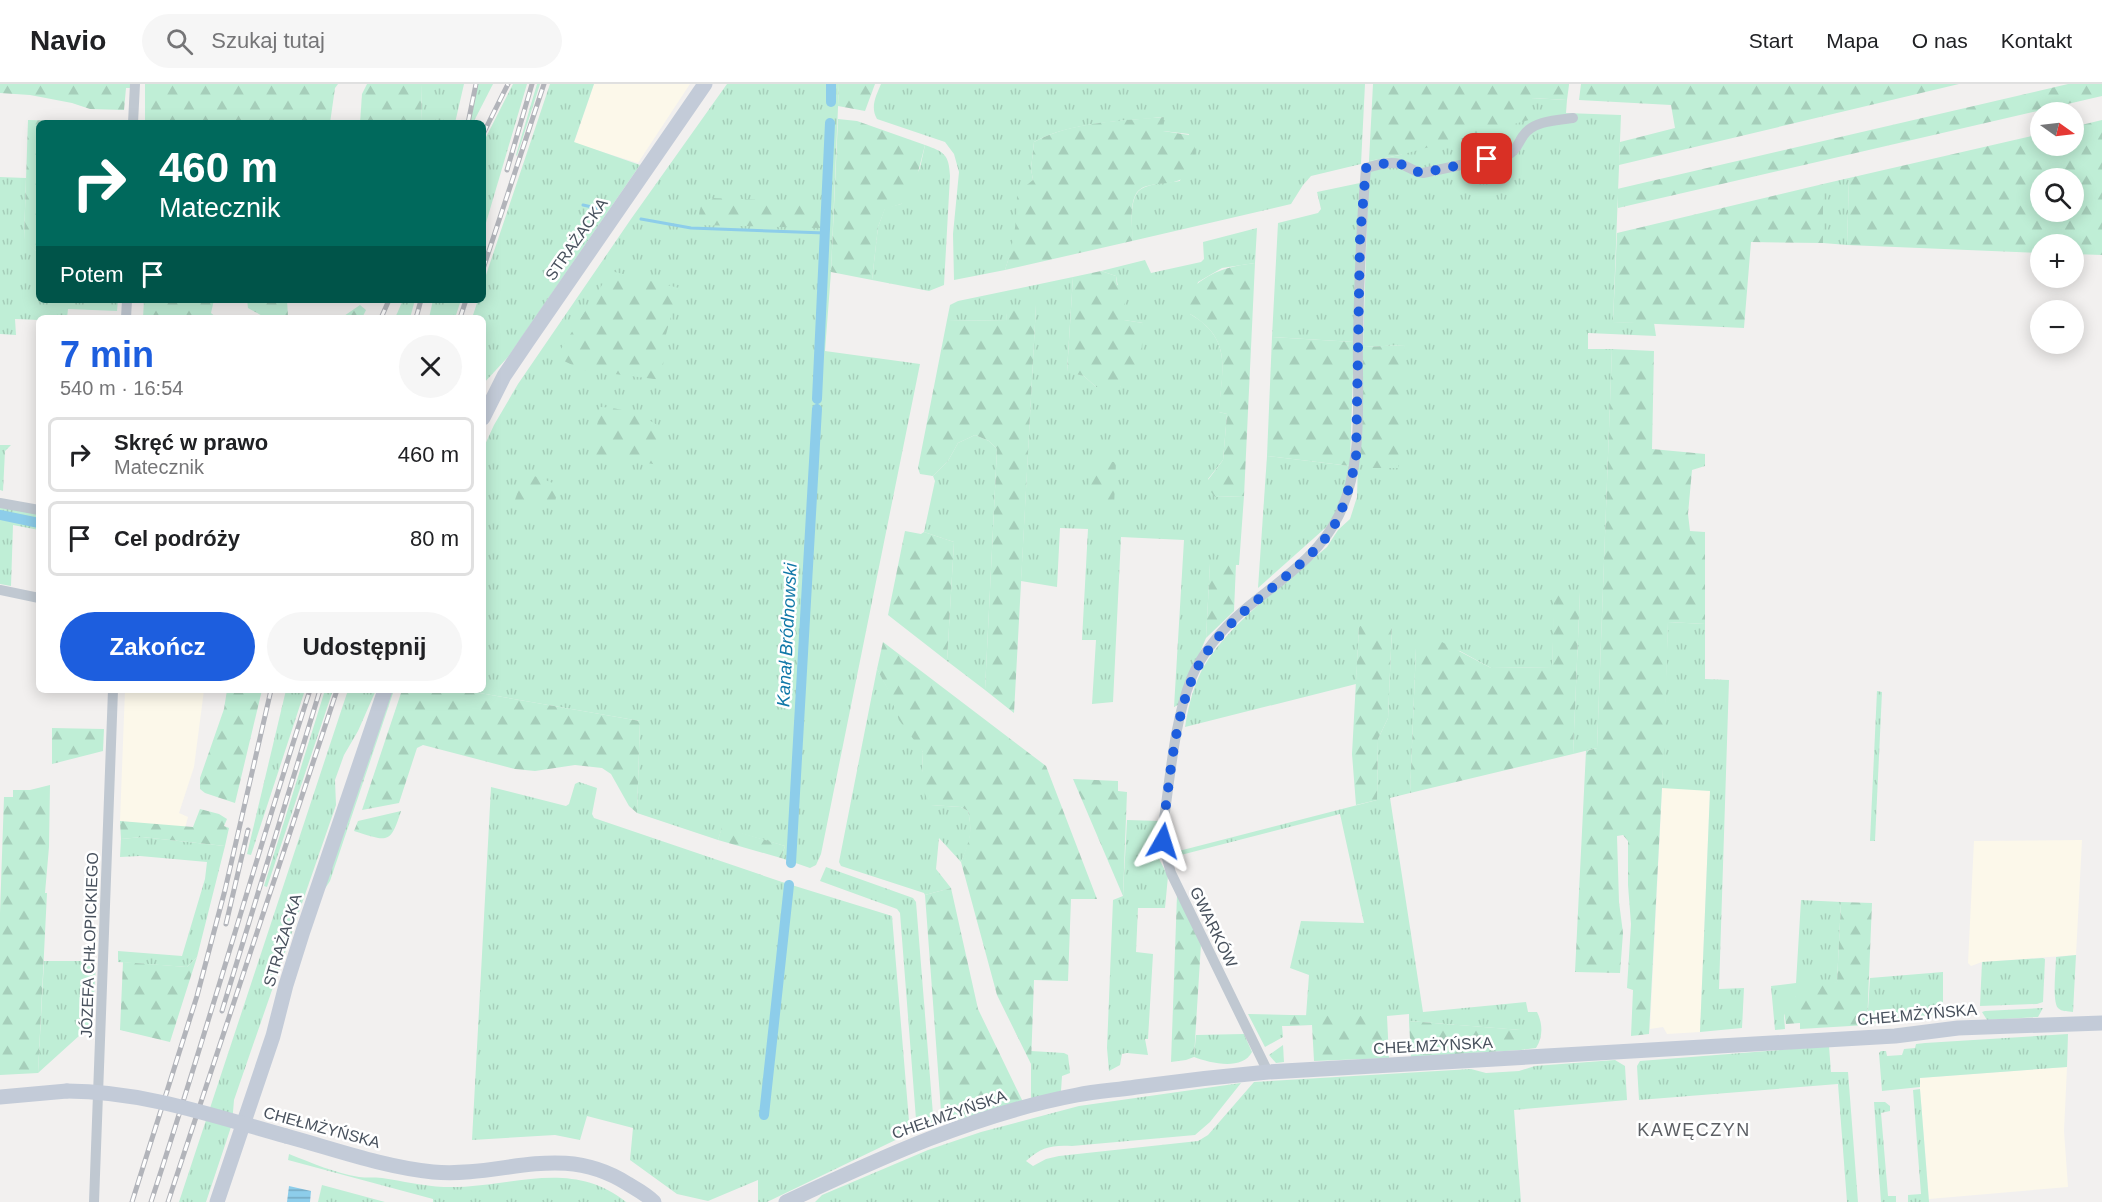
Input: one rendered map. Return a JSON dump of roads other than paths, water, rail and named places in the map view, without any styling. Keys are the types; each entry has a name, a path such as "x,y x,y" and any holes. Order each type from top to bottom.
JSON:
{"street":[{"path":"134,118 135,84"},
{"name":"STRAŻACKA","path":"486,412 504,376 705,84"},
{"name":"GWARKÓW","path":"1268,1072 1171,873 1163,841 1163,826 1181,714 1192,676 1215,642 1241,612 1274,587 1325,539 1339,516 1356,460 1360,238 1366,168 1391,162 1423,173 1508,155 1517,147 1522,136 1531,127 1553,120 1573,118"},
{"path":"0,503 36,509"},
{"path":"0,590 36,597"},
{"name":"JÓZEFA CHŁOPICKIEGO","path":"94,1202 113,693"},
{"name":"STRAŻACKA","path":"217,1202 273,1036 303,931 384,693"},
{"name":"CHEŁMŻYŃSKA","path":"786,1202 881,1158 957,1128 1014,1110 1078,1095 1268,1072 1895,1036 1958,1028 2102,1023"},
{"name":"CHEŁMŻYŃSKA","path":"0,1097 67,1091 134,1096 404,1167 435,1172 478,1172 554,1162 579,1164 605,1171 644,1192 654,1202"},
{"name":"CHEŁMŻYŃSKA","path":"632,1187 642,1202"}],"water":[{"path":"289,1186 311,1191 310,1202 287,1202"}],"waterway":[{"name":"Kanał Bródnowski","path":"831,84 831,102"},
{"name":"Kanał Bródnowski","path":"817,399 830,123"},
{"path":"583,205 601,209"},
{"path":"641,219 691,228 825,233"},
{"name":"Kanał Bródnowski","path":"791,863 817,409"},
{"path":"0,515 36,522"},
{"name":"Kanał Bródnowski","path":"764,1115 789,885"}],"railway":[{"path":"469,120 476,84"},
{"path":"486,128 508,84"},
{"path":"507,170 532,84"},
{"path":"486,260 544,84"},
{"path":"382,315 388,303"},
{"path":"417,315 420,303"},
{"path":"461,315 465,303"},
{"path":"132,1202 197,996 225,890 270,693"},
{"path":"151,1202 309,693"},
{"path":"222,1011 319,693"},
{"path":"168,1202 336,693"},
{"path":"226,924 248,830"}],"district":[{"name":"KAWĘCZYN","path":"1694,1130"}]}
